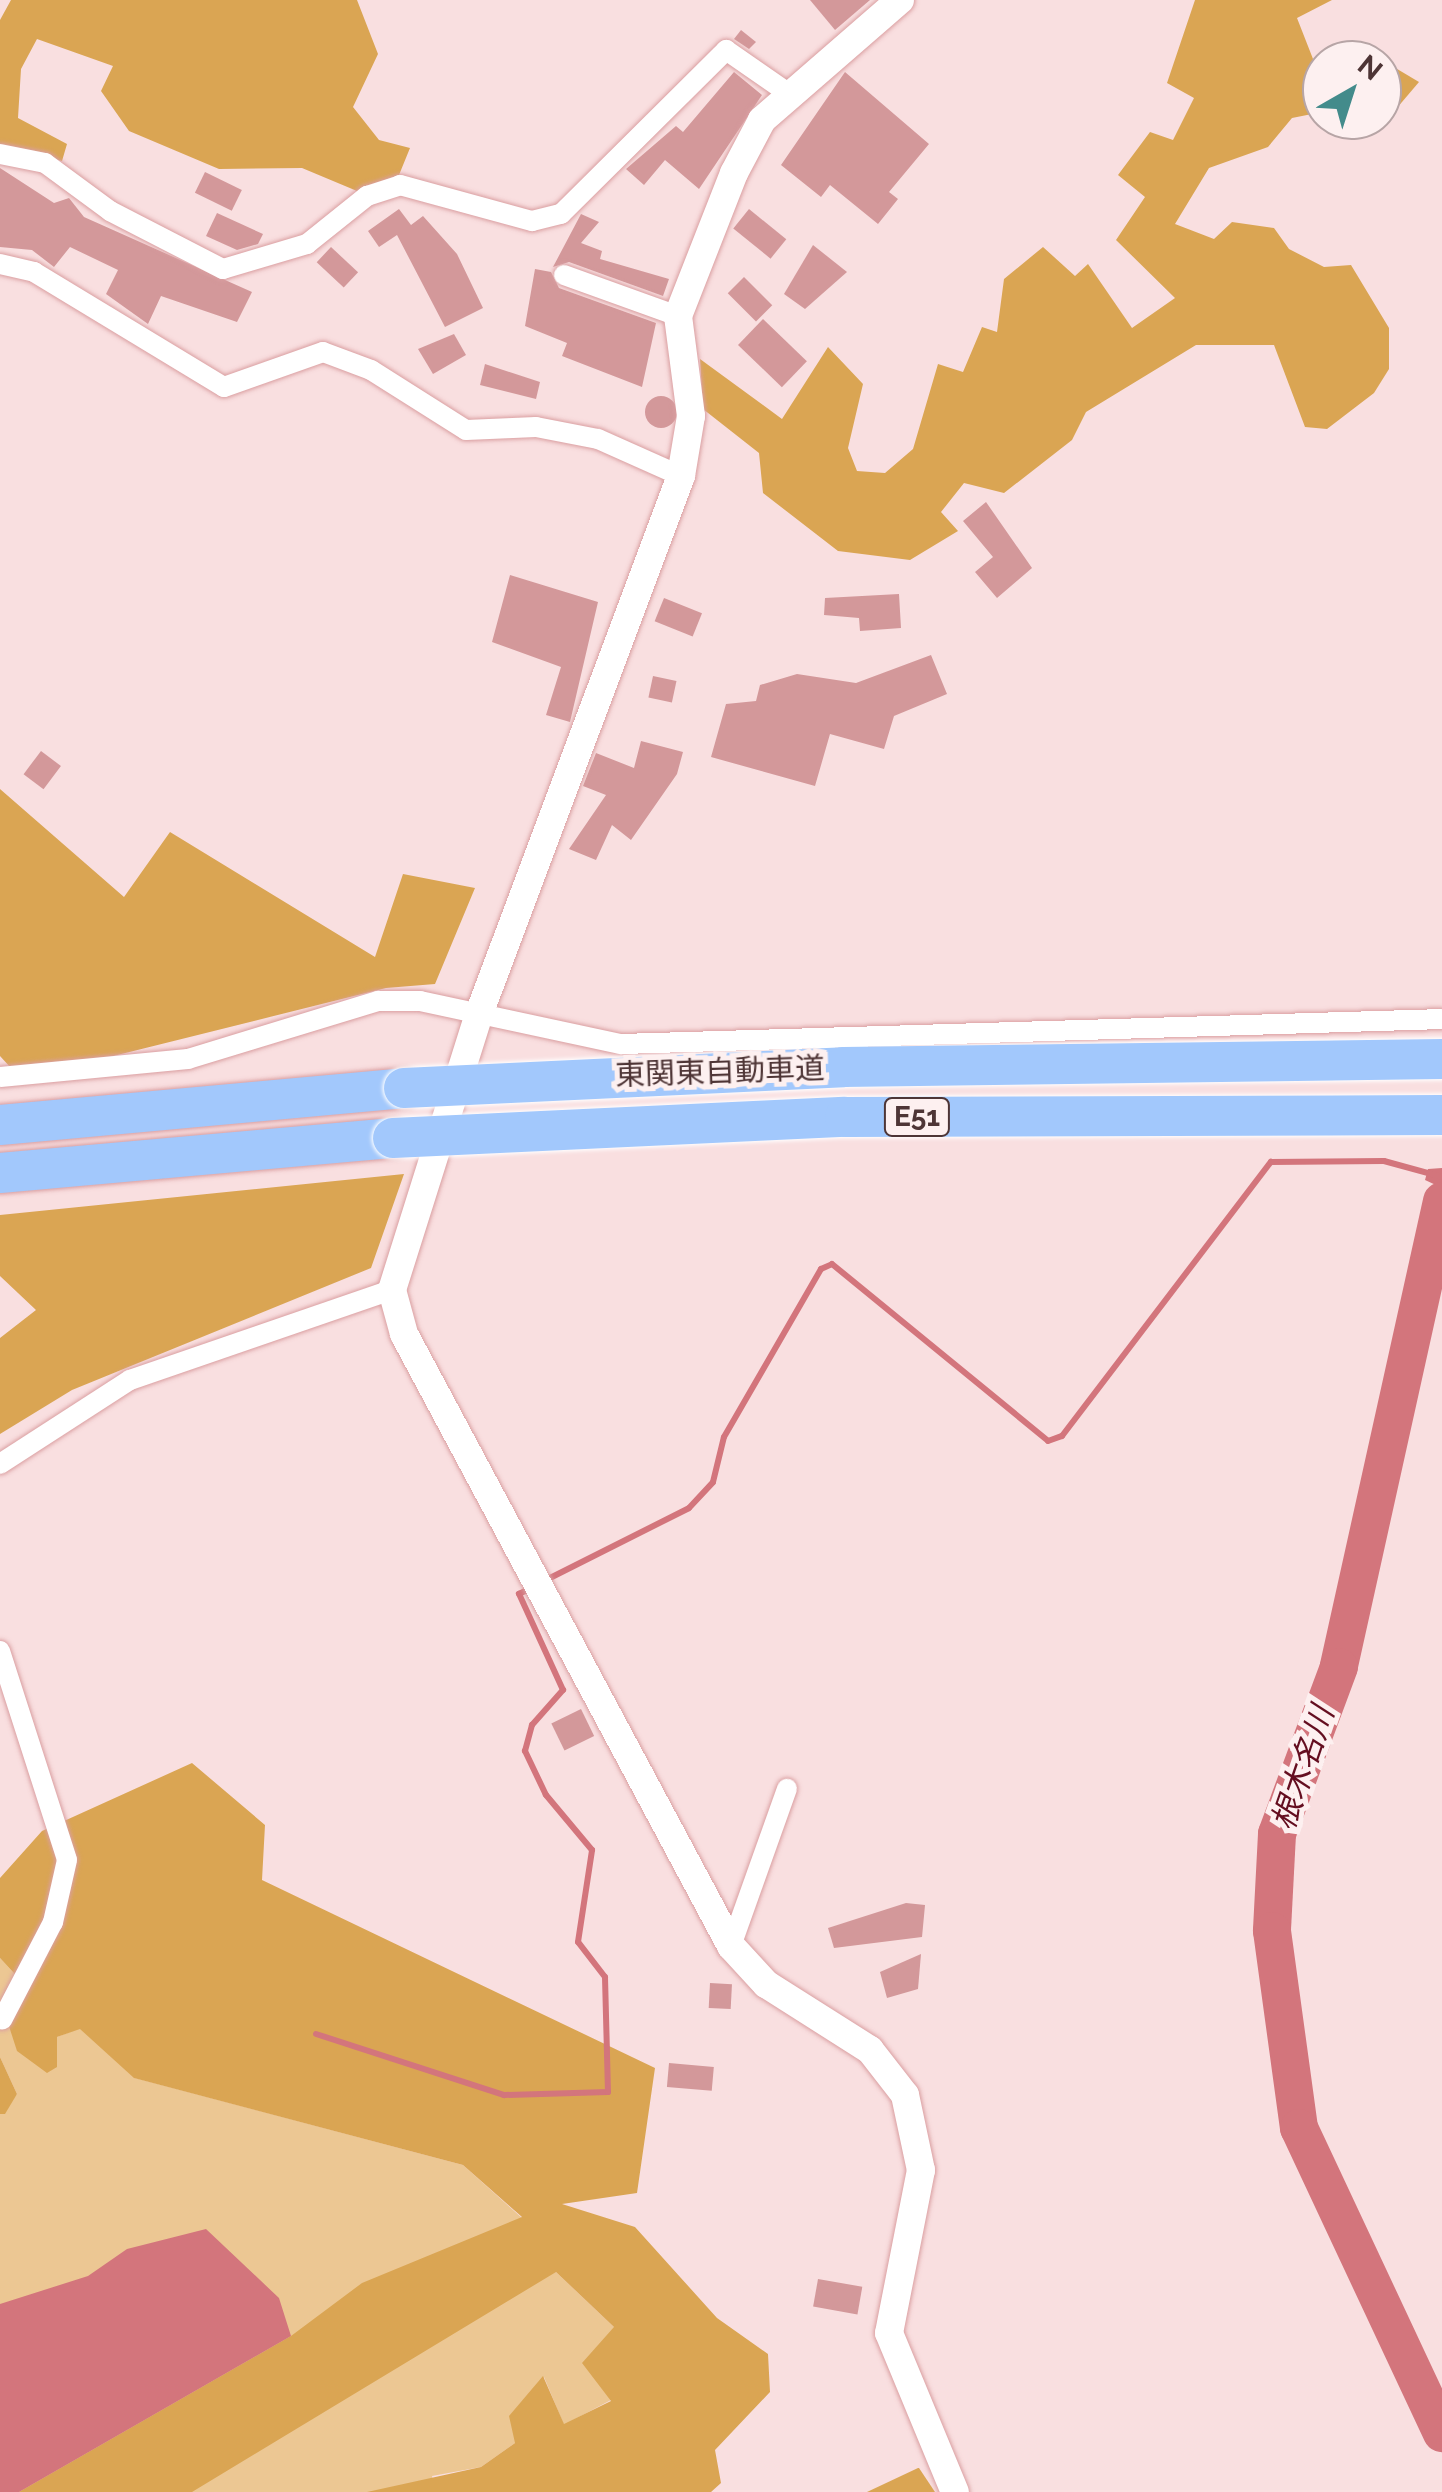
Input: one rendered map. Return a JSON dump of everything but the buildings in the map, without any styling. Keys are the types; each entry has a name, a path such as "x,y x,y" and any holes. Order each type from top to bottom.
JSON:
{"highway":[{"name":"東関東自動車道","path":"0,1125 404,1088 824,1068 1442,1058"},
{"name":"東関東自動車道","path":"0,1173 393,1138 845,1117 1442,1115"}],"street":[{"path":"900,0 788,93 746,146 678,316 691,416 681,476 479,1014 392,1290 404,1334 542,1585 731,1946 766,1984 870,2050 917,2121 921,2170 889,2333 955,2492"},
{"path":"0,154 45,163 110,211 223,269 308,244 367,196 400,185 532,222 560,214 726,50 788,93"},
{"path":"0,264 34,272 224,387 323,352 371,370 466,430 536,427 598,439 681,476"},
{"path":"564,274 678,316"},
{"path":"0,1077 188,1059 378,1001 479,1014 620,1044 1442,1018"},
{"path":"0,1464 130,1380 392,1290"},
{"path":"0,1650 67,1860 53,1922 2,2020"},
{"path":"731,1946 787,1789"}],"shaded area":[{"path":"11,0 357,0 378,54 353,107 379,140 410,148 399,175 357,191 302,168 219,169 129,131 101,91 113,66 37,39 21,69 18,118 67,144 62,161 0,145 0,20"},
{"path":"1195,0 1332,0 1297,18 1306,40 1302,40 1302,116 1292,118 1268,147 1209,168 1175,224 1214,239 1232,222 1274,228 1289,249 1324,267 1351,265 1389,328 1389,369 1374,393 1327,429 1305,427 1274,345 1196,345 1086,412 1072,440 1004,493 964,483 941,512 958,531 910,560 838,551 763,493 759,453 703,409 700,359 782,419 828,347 863,384 848,448 857,471 885,473 913,449 938,364 963,372 982,327 997,332 1004,279 1043,247 1075,276 1088,264 1132,328 1175,298 1116,240 1145,197 1118,175 1150,132 1173,140 1194,98 1167,83"},
{"path":"1402,72 1419,82 1402,102"},
{"path":"0,789 124,897 170,832 375,957 403,874 475,888 435,984 386,988 21,1079 0,1056"},
{"path":"1442,1168 1442,1225 1408,1359 1398,1333 1438,1186 1425,1180 1428,1169"},
{"path":"404,1174 371,1268 72,1390 0,1434 0,1338 36,1310 0,1276 0,1215"},
{"path":"192,1763 265,1825 262,1880 655,2068 637,2193 562,2204 635,2227 717,2318 768,2354 770,2392 715,2450 721,2483 711,2492 367,2492 481,2467 515,2443 509,2416 543,2376 564,2424 611,2401 582,2363 614,2327 556,2272 192,2492 19,2492 291,2336 362,2283 522,2217 463,2165 134,2078 80,2029 57,2037 57,2067 47,2073 17,2051 7,2020 24,1984 0,1958 0,1878 42,1831"},
{"path":"0,1958 24,1984 57,2067 57,2037 80,2028 135,2078 463,2165 522,2218 556,2272 614,2327 611,2400 564,2425 544,2377 515,2443 481,2467 432,2476 435,2492 0,2492 0,2114 17,2094 0,2057"},
{"path":"0,2057 17,2094 5,2114 0,2114"},
{"path":"206,2229 279,2298 291,2336 19,2492 0,2492 0,2304 88,2276 127,2249"},
{"path":"918,2468 935,2492 867,2492"}],"waterway":[{"path":"544,1581 689,1508 713,1482 724,1437 821,1269 832,1264 1048,1441 1062,1436 1271,1162 1384,1161 1442,1177"},
{"name":"根木名川","path":"1442,1201 1339,1667 1277,1834 1272,1931 1299,2128 1442,2433"},
{"path":"316,2034 504,2095 608,2092 605,1977 578,1942 592,1850 546,1795 525,1751 532,1725 563,1690 519,1594 533,1587"}]}
